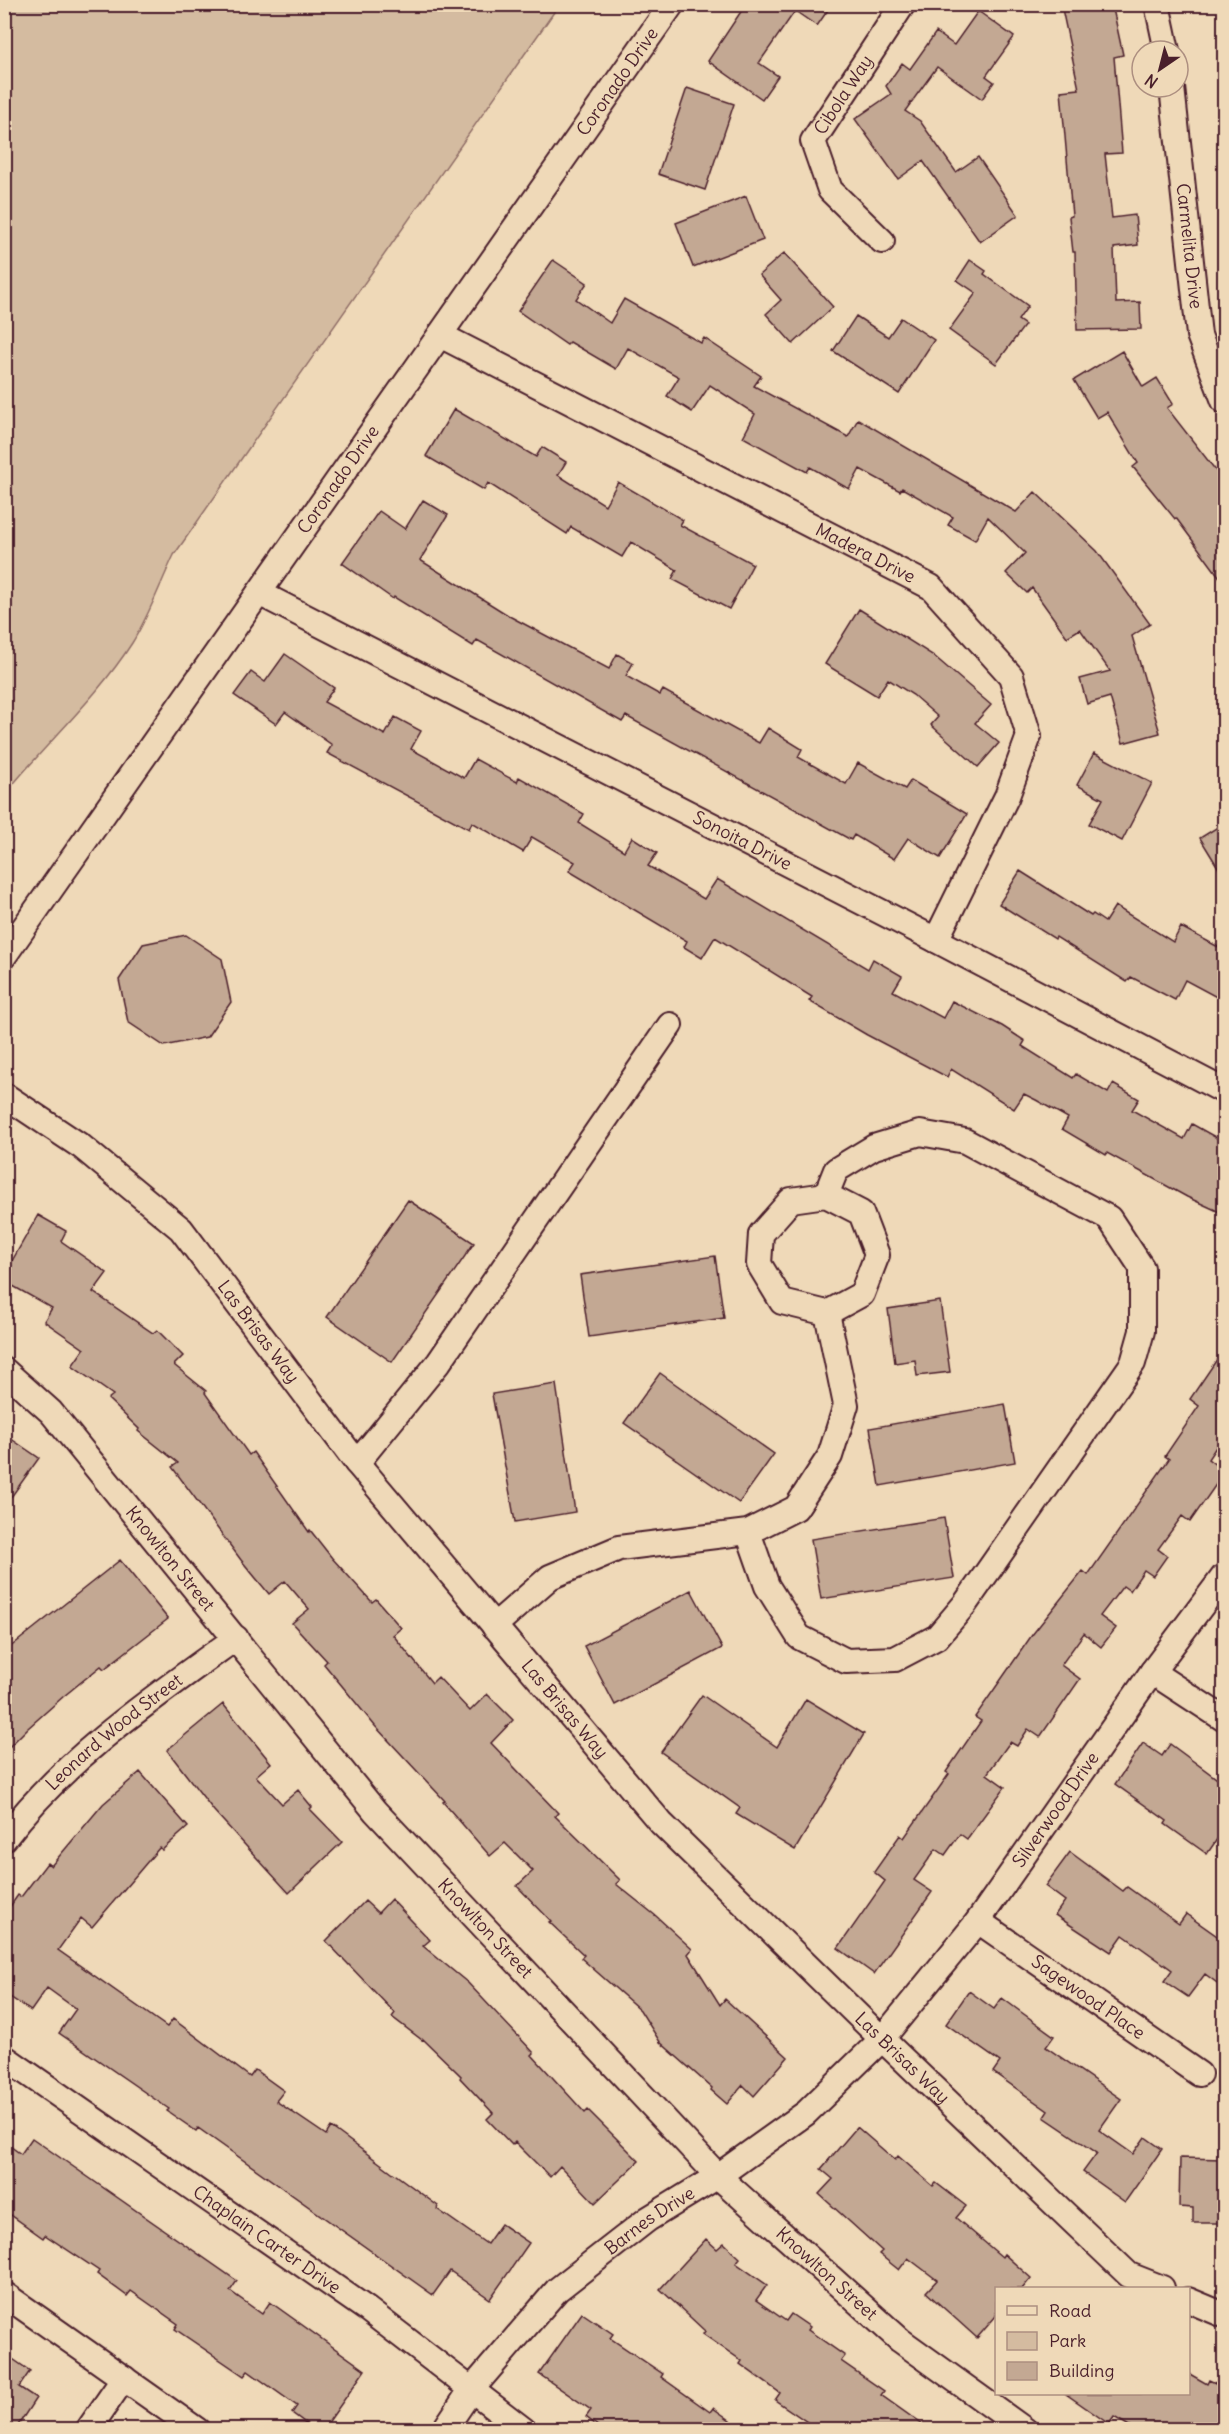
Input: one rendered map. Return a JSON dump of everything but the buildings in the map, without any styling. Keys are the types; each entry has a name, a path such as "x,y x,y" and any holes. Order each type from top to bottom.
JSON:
{"street":[{"name":"Coronado Drive","path":"4,956 672,4"},
{"name":"Cibola Way","path":"882,241 831,190 813,141 903,4"},
{"path":"1157,4 1164,39"},
{"name":"Carmelita Drive","path":"1173,99 1199,335 1224,400"},
{"name":"Madera Drive","path":"440,335 931,587 1011,676 1029,736 1007,796 936,940"},
{"name":"Sonoita Drive","path":"260,593 936,940 1224,1091"},
{"path":"357,1463 439,1362 670,1025"},
{"name":"Las Brisas Way","path":"4,1095 82,1147 181,1229 357,1463 661,1824 1129,2275 1157,2287"},
{"path":"748,1532 767,1586 799,1637 846,1661 895,1659 937,1637 965,1604 1133,1363 1142,1331 1142,1268 1109,1218 965,1142 920,1133 874,1147 836,1170 826,1195"},
{"path":"826,1195 861,1213 877,1255 862,1294 827,1313 782,1302 759,1264 761,1234 791,1200 826,1195"},
{"path":"494,1626 550,1577 619,1548 748,1532 796,1508 830,1456 846,1405 827,1313"},
{"name":"Knowlton Street","path":"4,1370 51,1412 375,1812 718,2176 900,2340 1025,2430"},
{"name":"Silverwood Drive","path":"882,2039 978,1921 1152,1672 1224,1576"},
{"name":"Leonard Wood Street","path":"4,1839 64,1772 136,1710 236,1638"},
{"path":"1152,1672 1224,1719"},
{"name":"Sagewood Place","path":"978,1921 1199,2074"},
{"name":"Barnes Drive","path":"444,2430 471,2390 557,2290 648,2219 718,2176 806,2113 882,2039"},
{"name":"Chaplain Carter Drive","path":"4,2057 368,2310 524,2430"},
{"path":"4,2294 197,2430"},
{"path":"1190,2301 1224,2315"},
{"path":"88,2430 124,2378"}],"green space":[{"path":"5,4 559,5 174,555 144,622 118,663 87,702 5,794"}]}
